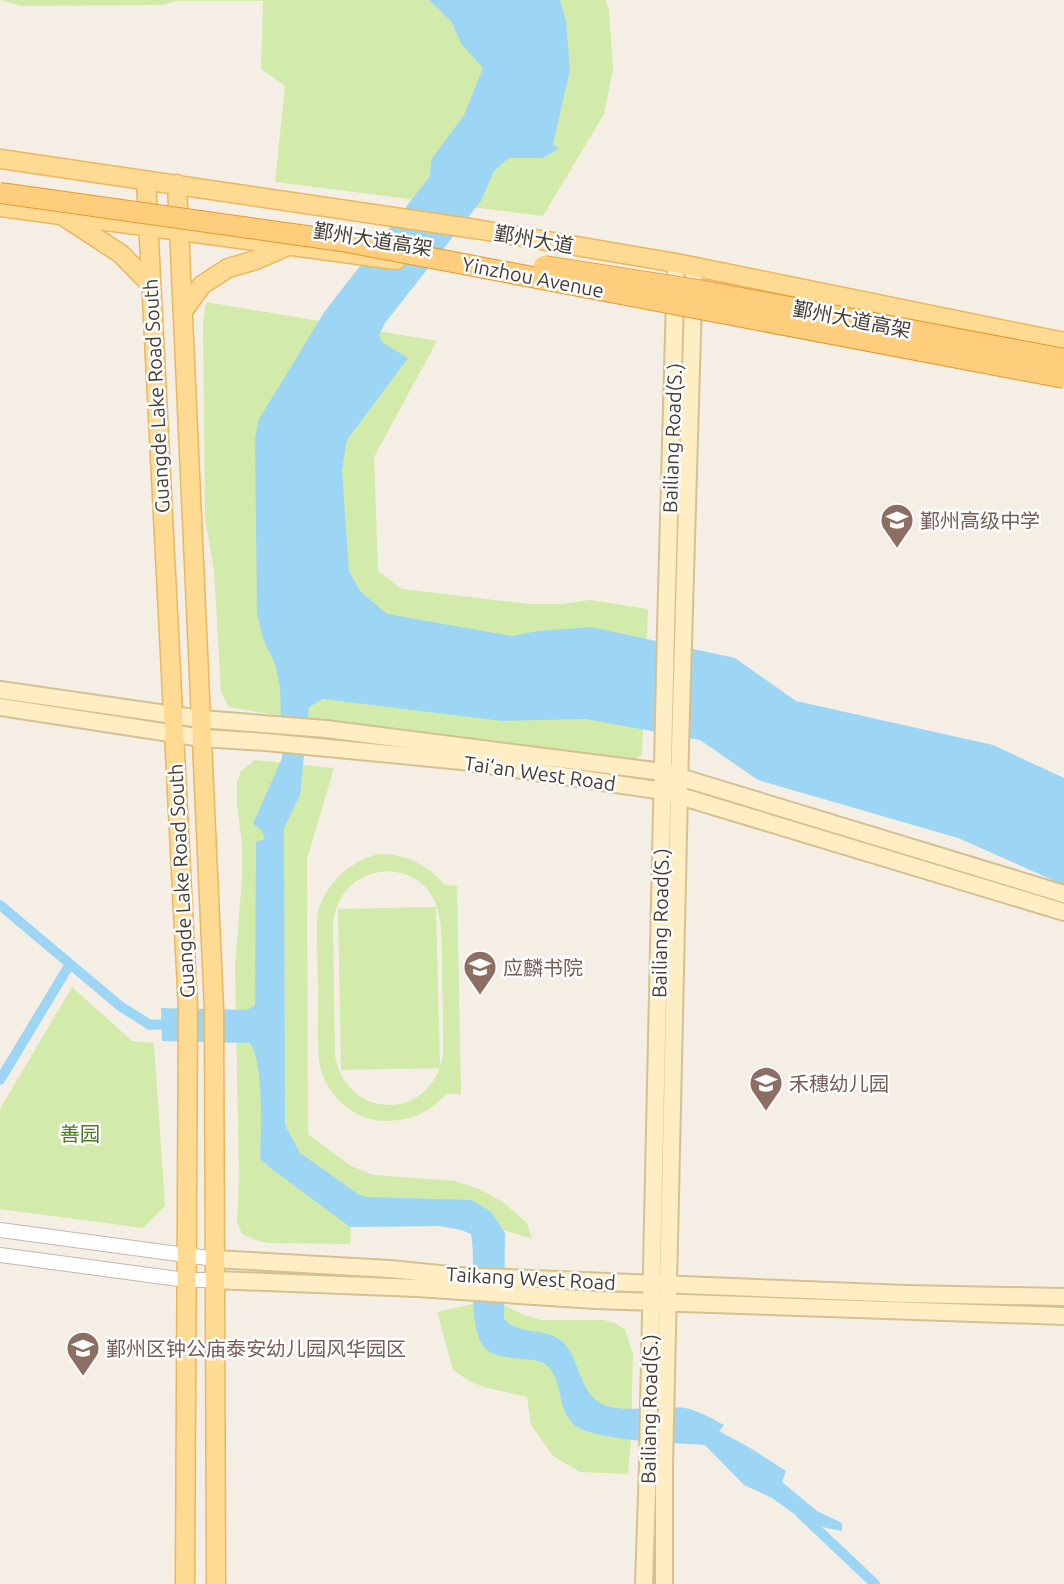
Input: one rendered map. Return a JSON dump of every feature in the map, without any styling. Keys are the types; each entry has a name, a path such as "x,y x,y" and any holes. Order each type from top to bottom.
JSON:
{"highway":[{"name":"鄞州大道高架","path":"0,183 185,209 704,291 1064,359"},
{"name":"Yinzhou Avenue","path":"0,193 342,241 1064,378"}],"main road":[{"name":"鄞州大道","path":"0,159 482,230 685,264 1064,342"},
{"name":"Guangde Lake Road South","path":"146,180 188,1009 185,1584"},
{"name":"Guangde Lake Road South","path":"177,184 214,1009 216,1584"},
{"name":"鄞州大道","path":"0,207 463,269 684,306 1064,386"},
{"path":"62,215 121,254 151,285"},
{"path":"183,311 201,285 228,268 256,260 290,245"},
{"name":"Bailiang Road(S.)","path":"671,774 680,746 684,633 685,264"},
{"name":"Bailiang Road(S.)","path":"664,1584 656,1465 660,1302 669,1284 671,774 663,740 666,628 684,306"},
{"name":"Tai‘an West Road","path":"0,690 201,719 318,729 671,774 1064,894"},
{"name":"Tai‘an West Road","path":"0,707 202,738 462,761 671,793 1064,912"},
{"name":"Bailiang Road(S.)","path":"660,1302 652,1284 671,793"},
{"name":"Taikang West Road","path":"215,1259 390,1269 459,1284"},
{"name":"Taikang West Road","path":"215,1280 417,1288 459,1284 504,1286 660,1302 1064,1316"},
{"name":"Taikang West Road","path":"504,1286 669,1284 906,1294 1064,1297"},
{"name":"Bailiang Road(S.)","path":"644,1584 656,1465"}],"street":[{"name":"Taikang West Road","path":"0,1230 186,1257 215,1259"},
{"name":"Taikang West Road","path":"0,1256 186,1280 215,1280"}],"green space":[{"path":"0,0 605,0 609,9 613,70 604,114 543,216 275,182 285,86 261,69 263,1 177,1 162,5 22,6"},
{"path":"206,302 437,341 374,457 378,571 402,589 530,604 562,604 590,600 648,609 642,755 632,760 351,728 229,707 221,692 214,571 205,518 203,322"},
{"path":"255,760 334,768 307,859 308,1134 351,1166 373,1175 455,1181 479,1189 503,1202 527,1223 532,1239 503,1230 461,1230 440,1226 351,1227 350,1244 269,1243 242,1234 237,1222 239,1178 235,968 242,878 242,845 237,806 237,782 241,771"},
{"path":"378,854 388,854 407,858 431,871 445,885 457,886 461,1094 446,1094 426,1111 394,1121 363,1117 344,1105 328,1087 323,1077 319,1058 318,910 328,890 341,874","holes":["386,871 406,875 421,883 431,894 441,924 443,1055 436,1077 423,1092 407,1102 390,1105 372,1102 356,1093 343,1078 335,1056 333,923 339,902 356,881 365,876"]},
{"path":"436,907 440,1068 341,1070 338,909"},
{"name":"善园","path":"72,987 132,1041 154,1043 165,1206 143,1228 0,1209 0,1109"},
{"path":"472,1304 504,1305 541,1320 603,1320 615,1323 625,1330 633,1353 628,1474 580,1472 553,1456 531,1425 527,1397 484,1387 469,1381 453,1370 437,1312"}],"water":[{"path":"429,0 560,0 566,21 570,70 553,144 559,149 543,158 509,158 494,171 481,201 385,323 379,335 383,343 408,358 347,440 342,470 349,571 360,591 387,614 512,636 538,631 591,627 735,658 796,701 993,745 1064,778 1064,885 958,838 758,780 700,740 586,719 502,721 323,699 309,707 300,795 284,828 285,1125 300,1153 358,1194 366,1197 472,1200 491,1212 505,1233 504,1319 516,1327 545,1333 559,1339 571,1354 588,1391 602,1404 631,1409 685,1408 724,1425 719,1431 786,1471 782,1482 817,1511 842,1523 842,1531 817,1526 801,1519 772,1498 744,1485 705,1445 617,1438 599,1435 574,1425 563,1408 553,1374 545,1364 533,1360 500,1356 487,1350 480,1341 474,1313 471,1234 440,1226 350,1227 260,1158 260,1081 258,1066 250,1043 162,1041 161,1008 247,1010 255,1005 256,842 265,839 261,829 253,824 282,758 280,687 275,664 263,639 257,613 255,439 259,419 325,311 430,176 431,160 464,115 483,68 462,45 451,21"}],"waterway":[{"path":"0,905 120,1006 150,1025 174,1024"},
{"path":"0,1080 70,964"},
{"path":"801,1514 875,1584"}],"place":[{"name":"鄞州高级中学","path":"897,549"},
{"name":"应麟书院","path":"480,996"},
{"name":"禾穗幼儿园","path":"766,1112"},
{"name":"鄞州区钟公庙泰安幼儿园风华园区","path":"83,1377"}]}
